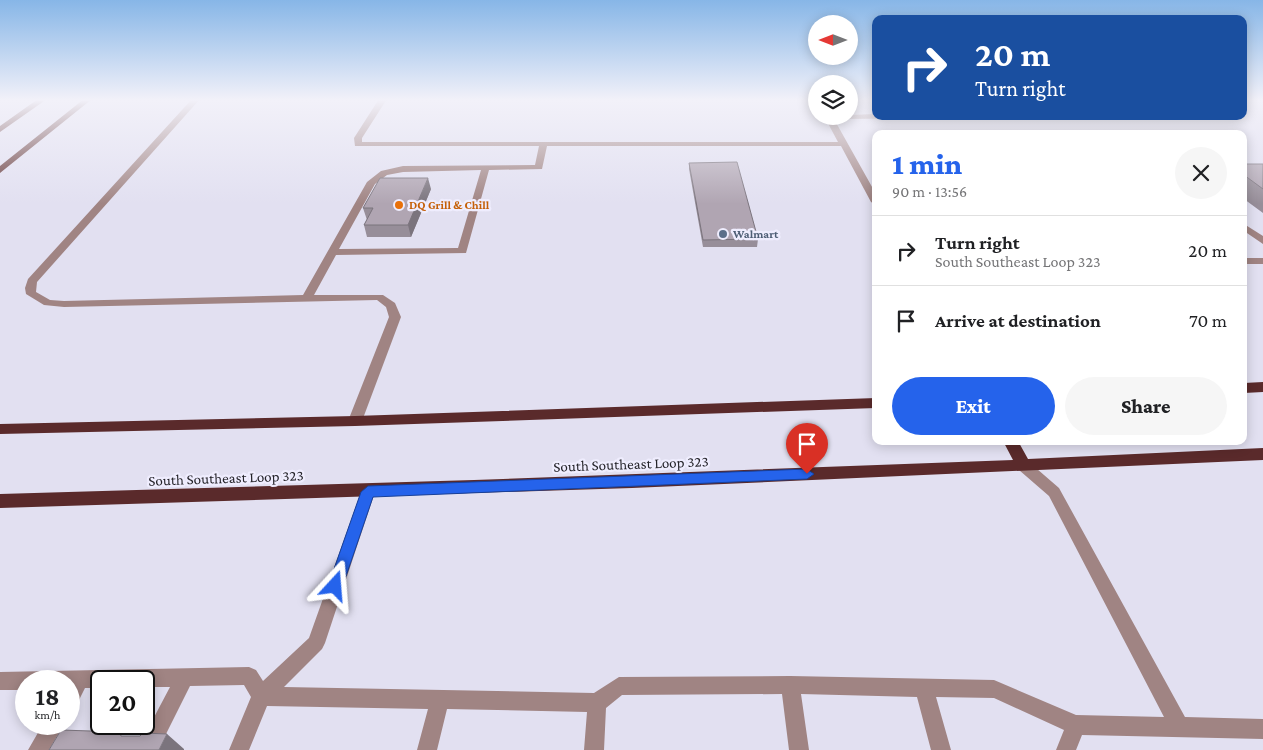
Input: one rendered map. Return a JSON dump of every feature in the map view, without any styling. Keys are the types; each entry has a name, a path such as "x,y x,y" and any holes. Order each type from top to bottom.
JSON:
{"highway":[{"path":"1247,388 1263,387"},
{"path":"0,428 355,421 872,403"},
{"path":"1012,445 1024,466"},
{"name":"South Southeast Loop 323","path":"0,501 368,492 1024,466 1263,454"}],"main road":[{"path":"0,170 45,134"}],"lane":[{"path":"164,134 32,281 31,294 48,303 64,304 308,297 379,297 387,300 394,311 395,317 355,421"},
{"path":"361,134 358,144 843,144"},
{"path":"837,134 872,195"},
{"path":"308,297 371,182 378,175 403,168 539,167 542,145"},
{"path":"332,252 462,251 486,167"},
{"path":"1247,228 1263,241"},
{"path":"1247,261 1263,261"},
{"path":"1024,466 1054,492 1180,727"},
{"path":"239,750 261,696 316,643 368,492"},
{"path":"149,748 186,676"},
{"path":"0,681 249,676 261,696"},
{"path":"261,696 597,703 618,686 790,685 994,689 1076,724 1263,729"},
{"path":"790,685 799,750"},
{"path":"924,688 941,750"},
{"path":"427,750 440,699"},
{"path":"594,750 597,703"},
{"path":"1066,750 1076,724"},
{"path":"38,750 47,735"}],"building":[{"path":"737,162 758,239 703,240 689,163"},
{"path":"1247,164 1263,164 1263,189 1247,177"},
{"name":"DQ Grill & Chill","path":"380,178 428,178 408,225 364,225 373,208 363,208"},
{"path":"80,731 90,731 90,735 140,736 167,734 159,750 49,750 58,735 80,735"}],"place":[{"name":"DQ Grill & Chill","path":"399,205"},
{"name":"Walmart","path":"723,234"}],"route":[{"path":"335,586 368,492 807,474"}]}
